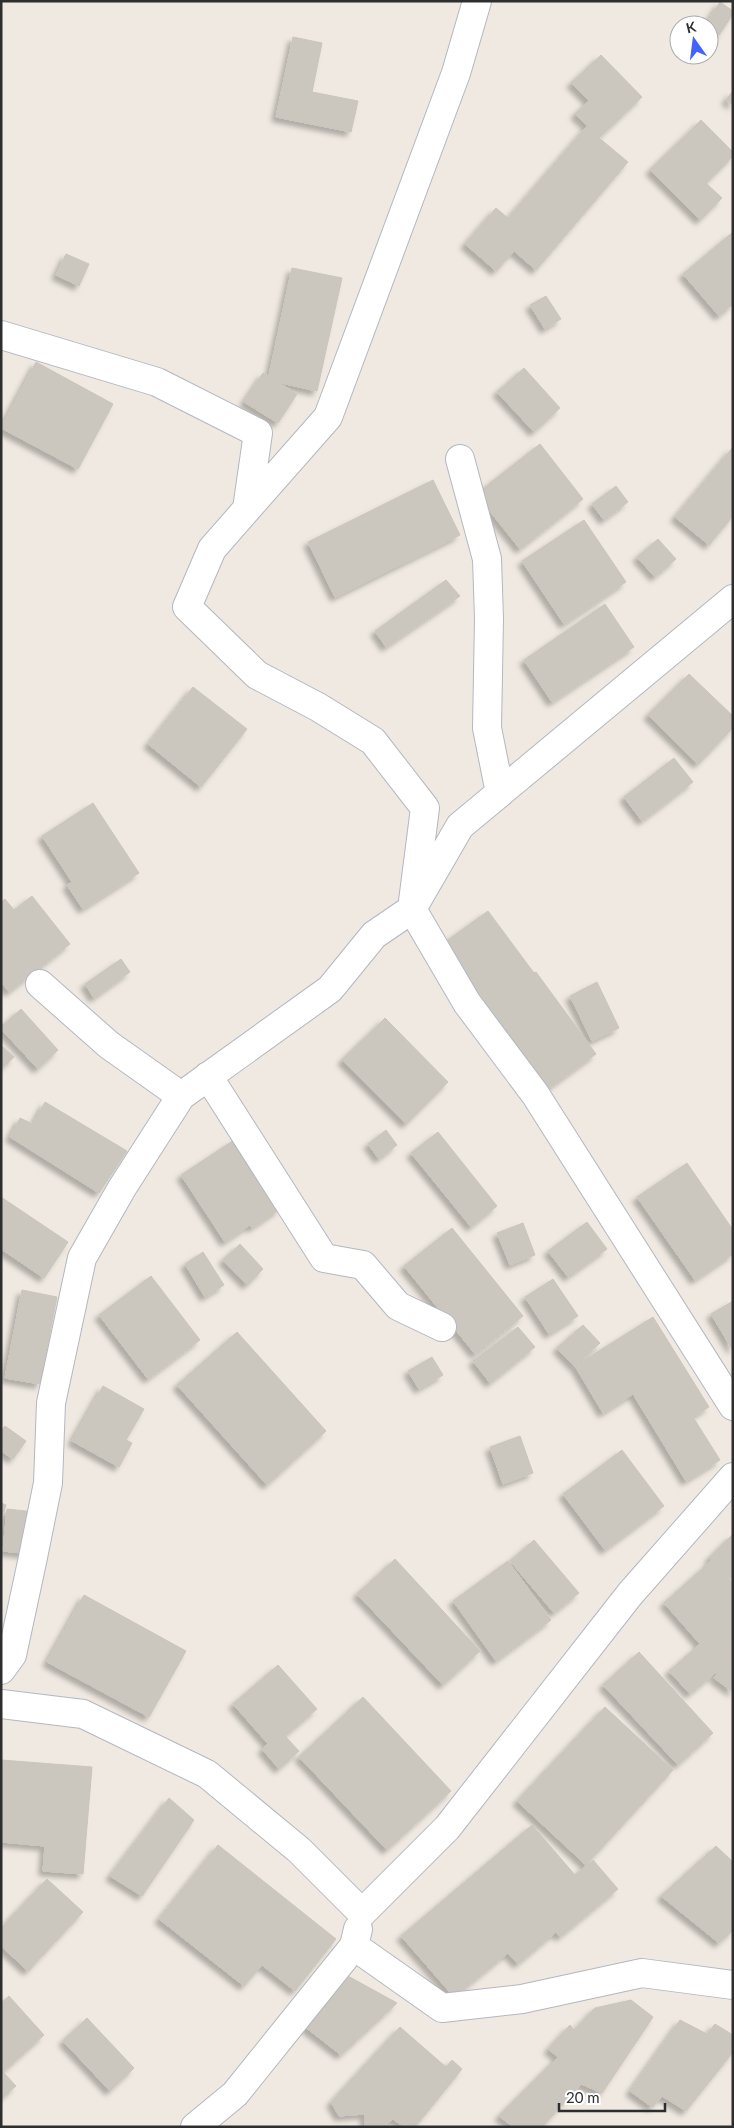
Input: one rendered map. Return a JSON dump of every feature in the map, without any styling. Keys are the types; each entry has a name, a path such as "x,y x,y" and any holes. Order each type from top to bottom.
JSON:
{"street":[{"path":"460,826 425,808 373,741 318,707 257,675 187,607 212,549 328,417 456,73 477,1"},
{"path":"1,335 157,382 258,434 247,509"},
{"path":"460,459 487,559 489,619 487,728 500,792"},
{"path":"1,1670 12,1656 48,1483 51,1403 82,1258 122,1188 181,1096 330,989 374,935 412,909 460,826 733,599"},
{"path":"425,808 412,909 468,1003 535,1094 733,1406"},
{"path":"40,984 109,1045 181,1096"},
{"path":"208,1076 324,1258 363,1264 398,1306 442,1327"},
{"path":"195,2127 235,2094 354,1946 362,1913 447,1828 630,1594 733,1477"},
{"path":"1,1704 83,1714 208,1774 299,1850 362,1913"},
{"path":"354,1946 442,2008 522,1999 642,1973 733,1984"}],"building":[{"path":"720,2 733,11 733,14 719,35 719,15 712,15"},
{"path":"293,37 322,43 312,92 358,101 351,132 276,117"},
{"path":"601,55 642,97 599,138 575,114 589,101 571,83"},
{"path":"733,91 733,105 726,100"},
{"path":"701,120 733,152 733,156 706,183 722,198 700,220 650,170"},
{"path":"586,127 628,162 536,270 514,251 496,271 465,244 496,208 508,218"},
{"path":"733,232 733,304 719,316 683,274"},
{"path":"66,254 89,264 79,286 56,275"},
{"path":"292,268 342,278 317,391 268,380"},
{"path":"546,296 561,319 545,329 530,305"},
{"path":"36,362 113,404 78,469 1,428"},
{"path":"524,368 560,408 534,432 497,392"},
{"path":"263,373 297,394 278,423 244,402"},
{"path":"540,444 583,499 520,549 476,494"},
{"path":"733,447 733,516 709,545 675,517"},
{"path":"433,480 460,535 335,597 308,542"},
{"path":"616,486 628,502 604,520 592,504"},
{"path":"584,520 626,582 564,624 522,561"},
{"path":"658,539 676,559 655,577 637,557"},
{"path":"446,580 460,596 386,647 375,631"},
{"path":"605,604 634,647 552,702 524,660"},
{"path":"689,674 733,716 733,728 698,764 648,715"},
{"path":"193,687 247,729 201,787 148,744"},
{"path":"674,758 693,782 642,821 624,797"},
{"path":"93,803 139,873 83,909 67,885 72,882 42,836"},
{"path":"32,896 70,944 9,992 1,982 1,902 5,899 14,910"},
{"path":"488,911 534,973 536,972 596,1054 544,1092 438,947"},
{"path":"121,959 130,972 94,998 85,984"},
{"path":"597,982 619,1028 592,1041 570,996"},
{"path":"21,1009 58,1050 38,1069 1,1029"},
{"path":"385,1018 448,1082 406,1124 342,1060"},
{"path":"1,1045 14,1057 1,1069"},
{"path":"45,1102 127,1151 99,1193 10,1137 20,1118 33,1124"},
{"path":"386,1130 397,1145 379,1159 368,1144"},
{"path":"438,1132 497,1206 471,1227 411,1153"},
{"path":"234,1140 280,1209 252,1228 250,1225 225,1242 181,1175"},
{"path":"687,1163 733,1230 733,1254 695,1280 637,1197"},
{"path":"1,1197 68,1242 44,1278 1,1249"},
{"path":"587,1222 607,1249 568,1277 548,1251"},
{"path":"523,1223 535,1255 510,1265 497,1233"},
{"path":"452,1228 523,1316 475,1354 404,1266"},
{"path":"240,1244 263,1269 247,1285 223,1260"},
{"path":"203,1252 224,1285 205,1297 185,1264"},
{"path":"151,1276 200,1340 148,1379 99,1315"},
{"path":"553,1279 578,1316 549,1334 525,1297"},
{"path":"22,1290 57,1297 40,1384 5,1378"},
{"path":"733,1301 733,1349 732,1349 711,1314"},
{"path":"653,1317 709,1407 693,1417 720,1460 686,1481 633,1394 603,1413 575,1366"},
{"path":"583,1325 600,1343 574,1366 557,1348"},
{"path":"518,1327 535,1347 490,1383 473,1361"},
{"path":"237,1332 326,1431 267,1485 177,1385"},
{"path":"432,1357 443,1375 419,1389 408,1371"},
{"path":"103,1386 144,1409 126,1440 132,1443 119,1467 72,1441"},
{"path":"5,1426 26,1441 13,1459 1,1451 1,1431"},
{"path":"520,1436 533,1473 503,1484 490,1447"},
{"path":"622,1450 664,1506 605,1550 563,1494"},
{"path":"1,1503 6,1505 1,1521"},
{"path":"7,1509 34,1512 30,1554 3,1551"},
{"path":"733,1534 733,1581 709,1558"},
{"path":"534,1540 579,1593 554,1613 510,1561"},
{"path":"395,1559 480,1651 443,1685 357,1594"},
{"path":"712,1560 733,1583 733,1658 690,1694 669,1671 700,1644 664,1603"},
{"path":"508,1561 551,1620 496,1661 453,1601"},
{"path":"84,1595 186,1651 149,1717 47,1662"},
{"path":"639,1652 713,1733 678,1765 603,1685"},
{"path":"731,1655 733,1657 733,1692 714,1678"},
{"path":"278,1665 317,1709 285,1736 299,1751 279,1769 262,1749 268,1744 233,1704"},
{"path":"363,1697 451,1791 387,1850 299,1757"},
{"path":"605,1707 673,1770 586,1865 517,1801"},
{"path":"1,1760 92,1767 83,1874 43,1871 45,1846 1,1842"},
{"path":"169,1798 194,1820 142,1896 110,1876"},
{"path":"532,1825 575,1875 593,1860 618,1889 560,1937 556,1932 518,1964 508,1953 454,1997 401,1936"},
{"path":"218,1845 336,1939 295,1991 262,1965 244,1986 159,1919"},
{"path":"716,1846 733,1862 733,1930 719,1943 661,1896"},
{"path":"47,1879 83,1912 28,1971 1,1946 1,1928"},
{"path":"348,1976 397,2003 341,2055 304,2026"},
{"path":"9,1996 44,2035 3,2072 16,2086 1,2099 1,2003"},
{"path":"631,2000 653,2017 602,2093 581,2084 542,2127 513,2127 499,2116 558,2057 548,2049 570,2025 574,2030 595,2008"},
{"path":"87,2018 134,2068 110,2091 63,2041"},
{"path":"680,2020 707,2034 715,2024 733,2035 733,2052 686,2111 662,2096 652,2107 630,2091"},
{"path":"400,2027 446,2067 452,2060 462,2069 415,2127 404,2127 393,2119 382,2127 369,2127 365,2126 365,2114 339,2116 331,2102"}]}
